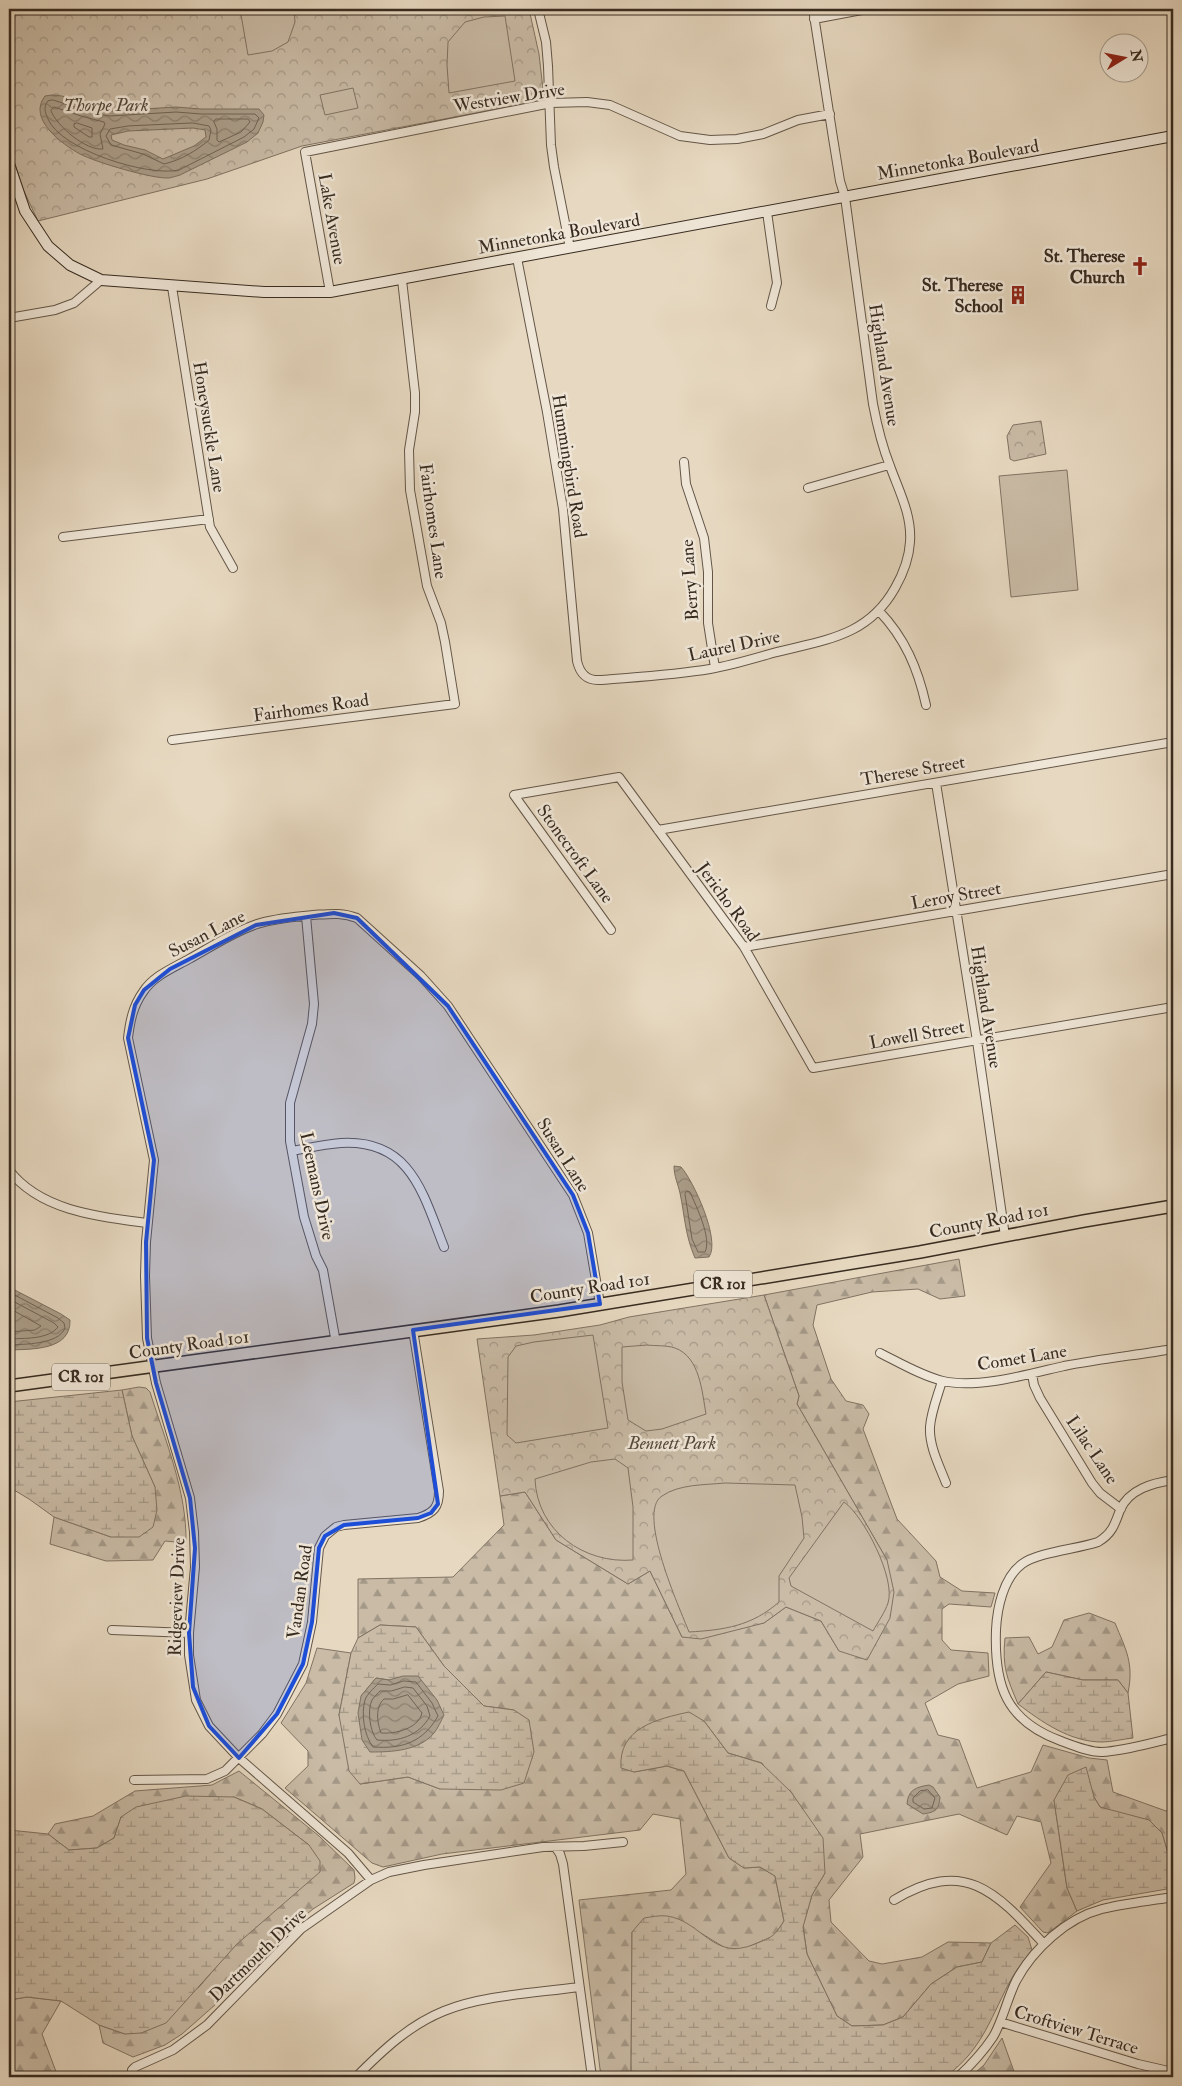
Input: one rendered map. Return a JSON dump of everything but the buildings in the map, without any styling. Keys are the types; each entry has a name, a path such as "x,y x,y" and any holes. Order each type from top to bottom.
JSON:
{"main road":[{"name":"County Road 101","path":"9,1386 336,1343 412,1330 478,1323 1005,1236 1173,1206"}],"street":[{"path":"538,9 546,42 553,160 570,248"},
{"name":"Highland Avenue","path":"813,9 840,181 845,197 873,404 878,430 889,465 905,504 909,522 910,542 907,562 900,580 879,611"},
{"path":"814,19 867,9"},
{"name":"Westview Drive","path":"304,152 551,103 586,102 610,106 680,136 710,140 737,139 762,134 798,120 830,114"},
{"name":"Minnetonka Boulevard","path":"9,164 25,211 48,246 70,265 101,280 172,287 264,292 330,292 1173,136"},
{"name":"Lake Avenue","path":"304,152 330,292"},
{"path":"767,212 777,284 771,306"},
{"name":"Hummingbird Road","path":"517,258 547,412 563,509 578,668 587,678"},
{"path":"9,318 55,310 74,303 101,280"},
{"name":"Fairhomes Lane","path":"402,280 415,393 409,450 410,490 427,586 441,623 445,642 454,704"},
{"name":"Honeysuckle Lane","path":"172,287 210,526 233,568"},
{"name":"Berry Lane","path":"684,462 686,484 704,538 708,572 708,623 715,668"},
{"path":"808,488 889,465"},
{"path":"63,537 209,520"},
{"path":"879,611 900,636 910,653 926,704"},
{"name":"Laurel Drive","path":"587,678 601,680 715,668 833,639 856,629 879,611"},
{"name":"Fairhomes Road","path":"172,740 454,704"},
{"name":"Therese Street","path":"658,830 1173,742"},
{"name":"Jericho Road","path":"514,795 620,777 744,947 813,1068"},
{"name":"Highland Avenue","path":"936,783 977,1040 1005,1236"},
{"name":"Stonecroft Lane","path":"514,795 611,930"},
{"name":"Leroy Street","path":"744,947 1173,874"},
{"name":"Susan Lane","path":"153,1367 147,1338 145,1276 147,1223 154,1160 128,1038 130,1022 135,1006 144,990 156,978 241,930 272,920 346,914 357,918 421,976 448,1006 573,1195 588,1233 600,1304"},
{"name":"Leemans Drive","path":"306,916 314,1004 312,1024 290,1103 289,1122 292,1151 304,1216 316,1256 323,1270 336,1343"},
{"name":"Lowell Street","path":"813,1068 1173,1007"},
{"path":"292,1151 340,1143 357,1143 374,1146 390,1153 404,1164 415,1177 444,1247"},
{"path":"9,1170 28,1190 43,1198 100,1216 147,1223"},
{"name":"Vandan Road","path":"134,1780 207,1779 225,1771 262,1734 277,1714 303,1664 312,1622 319,1548 325,1536 336,1527 344,1525 418,1518 431,1513 438,1504 439,1491 412,1330"},
{"name":"Comet Lane","path":"880,1354 942,1381 970,1382 1032,1374 1065,1366 1173,1349"},
{"name":"Ridgeview Drive","path":"153,1367 190,1498 194,1532 195,1567 189,1633 190,1672 196,1700 209,1726 239,1758 348,1852 371,1880"},
{"name":"Lilac Lane","path":"1032,1374 1034,1385 1040,1398 1100,1493 1121,1508 1128,1498 1143,1487 1173,1480"},
{"path":"942,1381 930,1425 930,1434 935,1456 946,1483"},
{"path":"1121,1508 1113,1529 1103,1540 1088,1546 1028,1561 1020,1565 1013,1574 1004,1592 997,1624 997,1666 1000,1681 1014,1712 1024,1722 1035,1730 1072,1745 1102,1752 1173,1738"},
{"path":"112,1630 189,1633"},
{"name":"Dartmouth Drive","path":"132,2074 140,2064 173,2050 191,2038 207,2025 301,1929 371,1880 389,1872 424,1865 543,1847 556,1848 623,1842"},
{"path":"556,1848 563,1864 592,2077"},
{"path":"894,1900 912,1889 928,1883 950,1880 974,1884 990,1891 1001,1899 1044,1944"},
{"path":"958,2077 979,2055 993,2036 1016,1981 1028,1962 1044,1944 1077,1920 1091,1913 1102,1909 1173,1897"},
{"path":"356,2077 392,2042 445,2011 480,2001 579,1987"},
{"name":"Croftview Terrace","path":"1000,2022 1138,2064 1173,2072"}],"highlighted area":[{"path":"334,913 357,918 448,1006 573,1195 588,1233 600,1304 413,1330 438,1504 431,1513 418,1518 344,1525 325,1536 319,1548 312,1622 303,1664 277,1714 239,1758 209,1726 193,1687 189,1633 195,1548 190,1498 156,1383 147,1338 146,1242 154,1160 128,1038 135,1005 144,990 170,969 256,925"}],"green space":[{"name":"Thorpe Park","path":"9,9 529,9 539,54 544,98 539,101 302,146 207,179 38,221 23,189 9,145"},
{"path":"240,9 294,9 295,22 288,42 272,51 248,55"},
{"path":"505,16 515,81 449,93 448,42 465,22 484,17"},
{"path":"353,88 358,108 325,115 320,95"},
{"path":"1041,421 1046,454 1014,461 1010,459 1007,436 1013,425"},
{"path":"1067,470 1078,590 1011,597 999,476"},
{"path":"959,1259 965,1296 940,1299 918,1289 872,1292 817,1305 813,1325 831,1379 846,1401 863,1405 869,1414 863,1429 897,1519 936,1561 940,1577 962,1591 995,1593 991,1607 949,1604 942,1609 942,1640 951,1650 988,1653 989,1676 958,1684 925,1703 938,1735 959,1740 977,1788 1031,1772 1043,1745 1089,1758 1107,1760 1113,1792 1166,1811 1173,1809 1173,1866 1162,1833 1100,1807 1094,1797 1054,1800 1067,1888 1077,1911 1048,1933 1043,1932 1020,1907 1051,1863 1041,1822 1017,1816 1007,1835 959,1814 860,1834 863,1857 829,1900 831,1922 869,1961 882,1964 922,1957 948,1942 991,1943 982,1962 957,1967 931,1984 903,2017 883,2025 852,2026 837,2016 807,1954 803,1926 812,1895 825,1873 762,1763 728,1753 704,1721 634,1772 667,1766 684,1771 729,1858 744,1868 760,1867 775,1876 784,1921 774,1936 743,1949 727,1949 681,1921 632,1932 631,2077 601,2077 579,1900 671,1890 686,1874 680,1819 653,1814 640,1830 442,1854 383,1867 372,1863 285,1788 308,1766 308,1751 281,1723 306,1683 317,1648 351,1653 339,1715 360,1784 408,1777 440,1789 514,1710 484,1706 444,1666 416,1627 380,1625 358,1638 358,1579 453,1577 504,1525 500,1496 525,1492 556,1540 628,1584 650,1571 682,1637 764,1623 786,1607 821,1621 839,1651 887,1560 797,1404 799,1396 764,1295"},
{"name":"Bennett Park","path":"764,1295 799,1396 797,1404 887,1560 894,1592 890,1618 867,1660 839,1651 821,1621 786,1607 764,1623 701,1639 682,1637 650,1571 628,1584 556,1540 525,1492 500,1496 477,1339 534,1335 600,1325 629,1317"},
{"path":"593,1335 608,1428 516,1443 507,1435 508,1357 516,1346"},
{"path":"647,1345 675,1348 690,1359 695,1367 701,1386 706,1414 662,1429 646,1431 628,1420 622,1382 622,1347"},
{"path":"139,1387 146,1388 150,1392 174,1466 183,1504 186,1543 165,1541 153,1560 106,1561 50,1544 54,1517 111,1537 155,1487 132,1436 122,1390"},
{"path":"122,1390 132,1436 155,1487 157,1510 153,1527 139,1537 111,1537 54,1517 9,1487 9,1402"},
{"path":"615,1459 628,1468 633,1507 633,1560 615,1560 581,1550 554,1529 544,1514 538,1498 535,1479 591,1462"},
{"path":"725,1483 795,1485 802,1517 804,1538 779,1576 779,1602 748,1622 726,1628 689,1632 662,1561 654,1521 655,1505 662,1496 676,1489"},
{"path":"844,1502 852,1509 869,1534 883,1564 887,1579 888,1603 873,1631 791,1586 789,1578"},
{"path":"1089,1613 1115,1623 1128,1657 1130,1682 1128,1693 1118,1680 1083,1680 1046,1672 1018,1704 1006,1672 1004,1657 1005,1638 1029,1637 1038,1654 1052,1647 1064,1620"},
{"path":"380,1625 416,1627 444,1666 484,1706 514,1710 529,1720 534,1752 524,1783 501,1790 440,1789 408,1777 360,1784 349,1771 339,1715 351,1653 358,1638","holes":["376,1678 389,1680 361,1696"]},
{"path":"1046,1672 1083,1680 1118,1680 1128,1693 1133,1738 1110,1742 1079,1739 1057,1730 1018,1704"},
{"path":"689,1712 704,1721 728,1753 761,1763 791,1792 823,1838 825,1873 812,1895 803,1927 807,1954 837,2016 852,2026 883,2025 903,2017 931,1984 957,1967 982,1962 991,1943 1015,1925 1028,1937 1032,1950 1017,1969 978,2043 969,2055 945,2077 631,2077 632,1932 644,1918 667,1916 679,1919 708,1939 728,1948 741,1948 765,1940 778,1930 784,1921 775,1876 760,1867 744,1868 729,1858 684,1771 667,1766 634,1772 621,1768 622,1754 626,1743 633,1735 653,1722"},
{"path":"1086,1767 1094,1797 1100,1807 1149,1820 1162,1833 1173,1866 1173,1888 1103,1900 1077,1911 1067,1888 1054,1800 1068,1775"},
{"path":"239,1771 319,1836 354,1870 354,1883 313,1909 290,1928 216,2004 182,2034 165,2045 133,2057 103,2043 99,2025 125,2034 199,1987 236,1944 309,1845 262,1809 234,1797 121,1817 114,1838 97,1848 69,1850 48,1834 55,1824 93,1816 135,1791 212,1785"},
{"path":"186,1796 234,1797 262,1809 309,1845 320,1861 320,1872 237,1944 166,2023 141,2033 125,2034 99,2025 61,2001 27,1997 9,2000 9,1830 48,1834 69,1850 97,1848 114,1838 121,1817 136,1807"},
{"path":"27,1997 61,2001 42,2034 58,2077 9,2077 9,2000"},
{"path":"1002,2038 1016,2077 970,2077 984,2065"}],"water":[{"path":"45,96 62,96 99,110 176,107 259,109 264,115 258,133 247,142 180,175 161,178 98,161 80,154 64,144 43,122 40,113","holes":["193,128 205,130 206,137 194,146 163,159 145,150 112,140 111,135 128,131"]},
{"path":"674,1166 681,1167 686,1174 704,1210 711,1238 712,1249 709,1257 695,1258 687,1234"},
{"path":"9,1287 70,1320 69,1330 64,1338 48,1346 9,1350"},
{"path":"403,1676 418,1676 437,1700 444,1715 434,1733 421,1744 396,1751 370,1752 362,1740 358,1713 361,1696 376,1678 389,1680"},
{"path":"929,1785 933,1787 940,1797 940,1801 936,1810 923,1814 907,1804 908,1799 913,1790"}],"place":[{"name":"St. Therese Church","path":"1140,266"},
{"name":"St. Therese School","path":"1018,295"}]}
